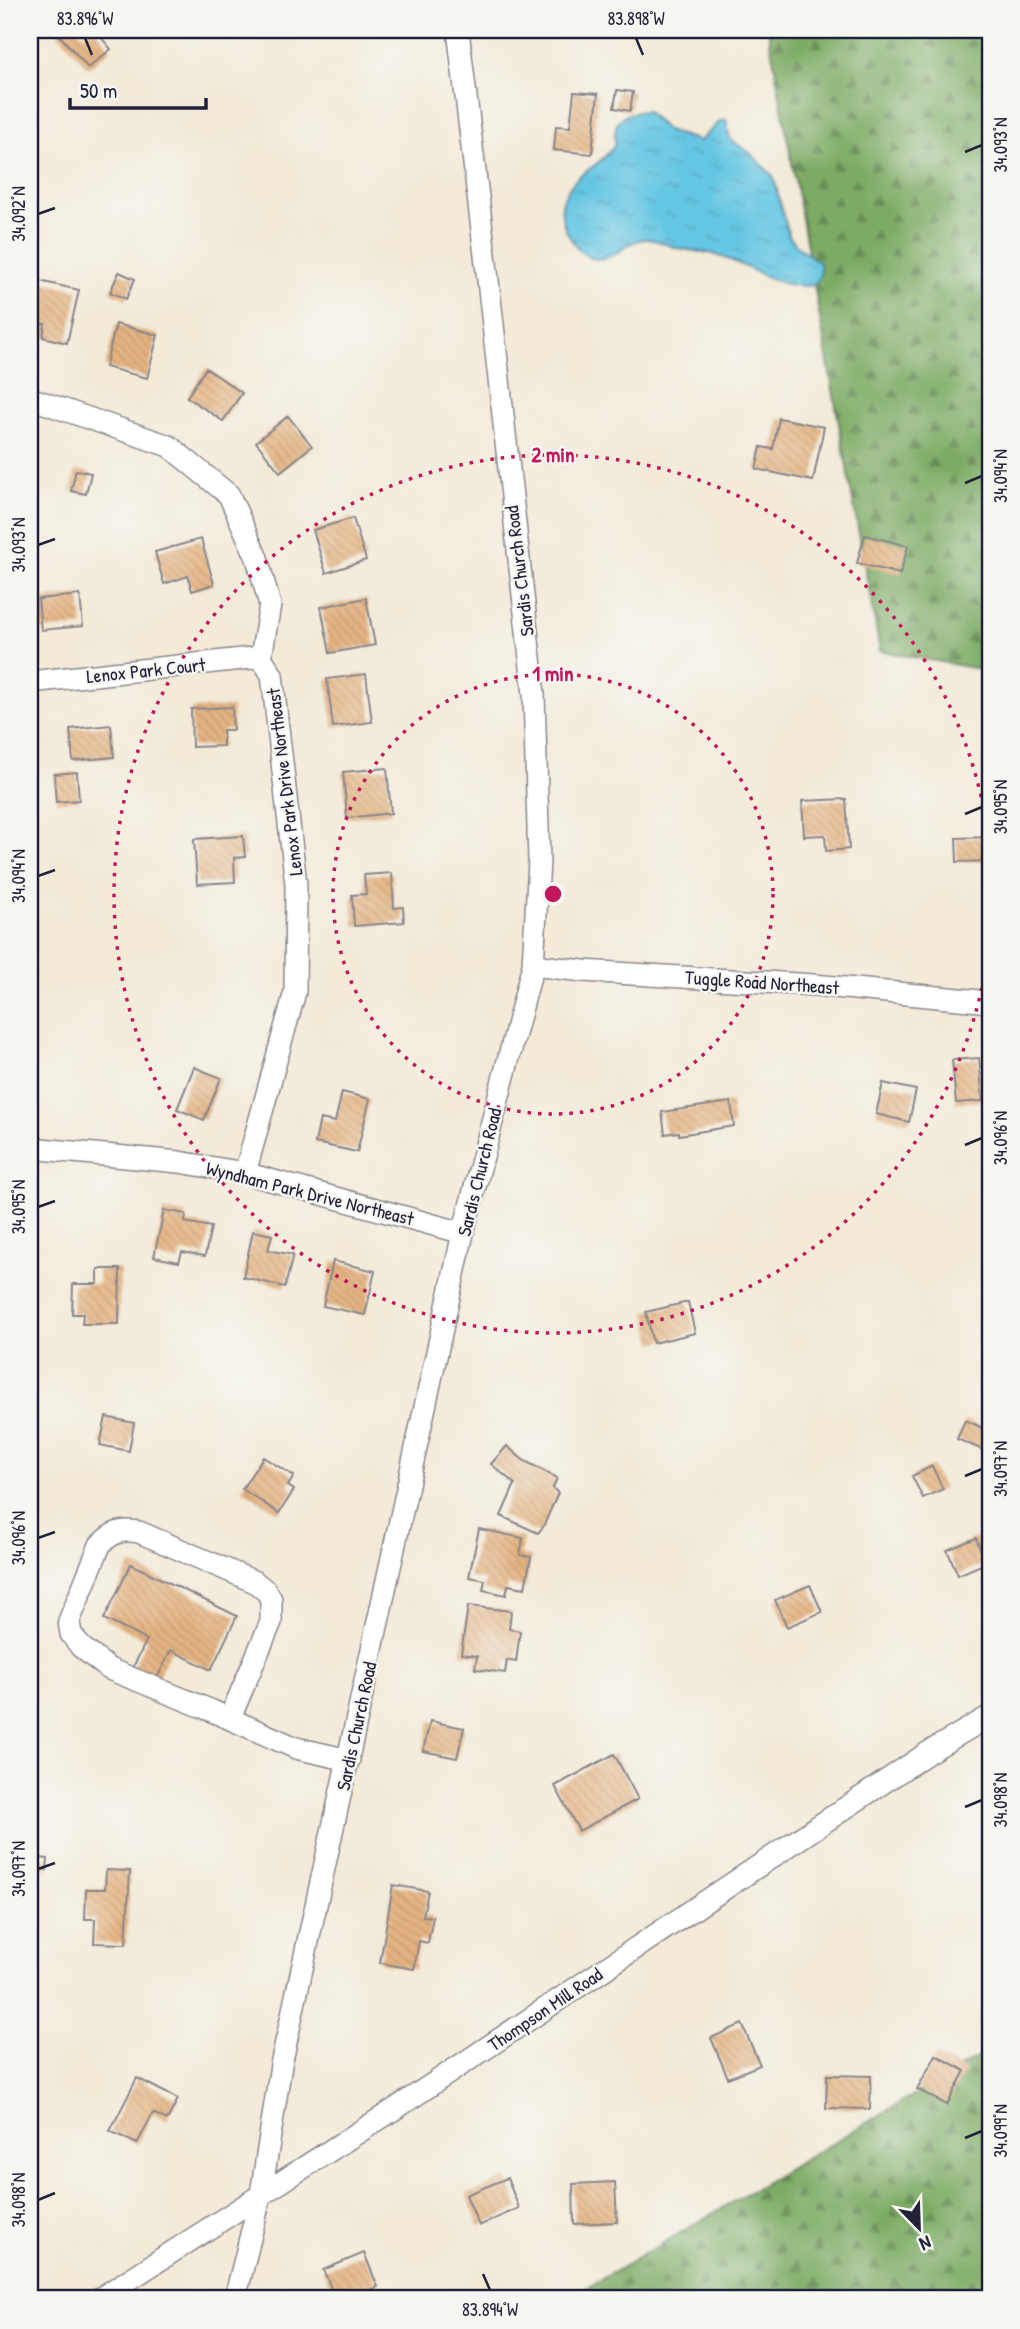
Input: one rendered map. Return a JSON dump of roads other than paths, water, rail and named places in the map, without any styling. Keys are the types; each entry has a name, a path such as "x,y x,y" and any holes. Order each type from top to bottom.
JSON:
{"street":[{"name":"Sardis Church Road","path":"235,2299 261,2194 281,2065 463,1233 533,965 539,861 534,694 458,30"},
{"path":"30,398 169,446 229,495 257,558 270,605 261,657"},
{"name":"Lenox Park Court","path":"30,682 261,657"},
{"name":"Lenox Park Drive Northeast","path":"245,1173 295,992 296,885 272,675 261,657"},
{"name":"Tuggle Road Northeast","path":"533,965 583,971 814,985 990,1002"},
{"name":"Wyndham Park Drive Northeast","path":"30,1148 179,1162 245,1173 463,1233"},
{"path":"230,1718 271,1622 272,1608 266,1591 255,1582 139,1532 117,1531 108,1536 100,1545 69,1621 71,1634 81,1647 109,1669 296,1748 349,1760"},
{"name":"Thompson Mill Road","path":"99,2299 398,2107 929,1752 990,1716"}],"water":[{"path":"646,111 667,131 700,141 720,121 726,120 730,139 750,153 773,176 789,236 798,247 820,263 820,276 814,285 786,284 723,257 677,248 650,239 633,242 611,256 598,259 591,258 578,248 568,233 562,216 567,191 613,148 616,127 621,118"}]}
